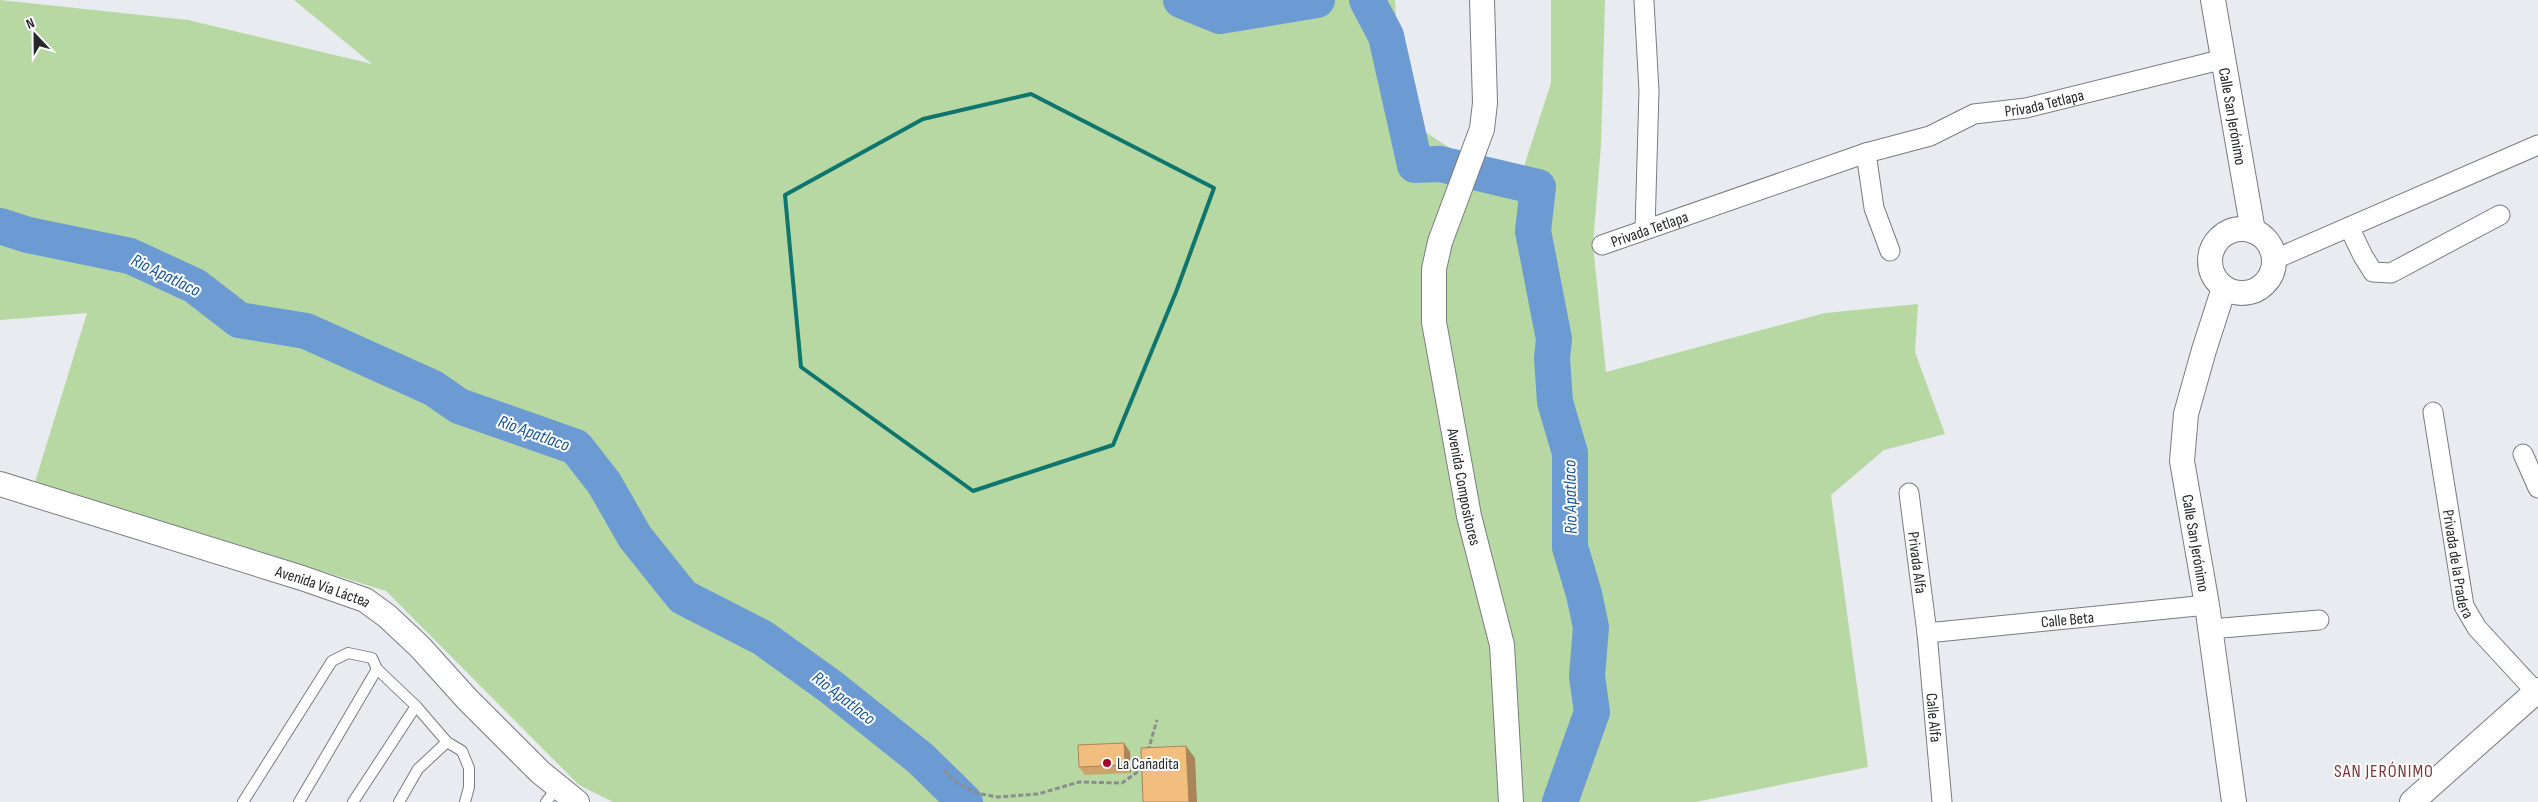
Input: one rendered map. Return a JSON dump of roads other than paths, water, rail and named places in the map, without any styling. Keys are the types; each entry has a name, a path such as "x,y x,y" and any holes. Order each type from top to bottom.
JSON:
{"street":[{"name":"Avenida Compositores","path":"1482,0 1485,103 1482,129 1440,242 1434,269 1434,322 1470,516 1502,645 1507,763 1511,802"},
{"name":"Calle San Jerónimo","path":"2213,0 2253,231"},
{"path":"1644,1 1649,91 1645,229"},
{"name":"Privada Tetlapa","path":"1602,245 1866,153 1930,136 1974,114 2026,108 2224,58"},
{"path":"2274,260 2538,145"},
{"path":"1866,153 1874,208 1890,250"},
{"path":"2349,227 2373,272 2391,273 2500,215"},
{"path":"2238,229 2253,231 2268,243 2274,260 2272,271 2266,282 2257,289 2246,293 2235,293 2224,288 2214,277 2209,262 2213,247 2223,235 2238,229"},
{"name":"Calle San Jerónimo","path":"2224,288 2186,414 2182,461 2207,605 2234,802"},
{"name":"Privada de la Pradera","path":"2433,412 2464,606 2478,628 2537,691"},
{"path":"2523,454 2538,488"},
{"name":"Avenida Vía Láctea","path":"0,484 365,600 420,646 552,795 577,802"},
{"name":"Privada Alfa","path":"1909,493 1927,633"},
{"name":"Calle Beta","path":"1927,633 2207,605"},
{"path":"2210,629 2319,620"},
{"name":"Calle Alfa","path":"1927,633 1942,802"},
{"path":"2412,802 2537,691"}],"lane":[{"path":"243,802 332,661 348,653 372,658 377,669 416,706 447,742 462,752 469,768 469,786 465,802"},
{"path":"300,802 377,669"},
{"path":"353,802 416,706"},
{"path":"399,802 418,769 447,742"}],"waterway":[{"path":"1181,0 1220,16 1317,0"},
{"name":"Rio Apatlaco","path":"1367,0 1386,36 1415,165 1440,164 1538,187 1533,231 1554,339 1552,358 1555,402 1570,453 1570,547 1584,594 1591,627 1587,676 1592,712 1560,802"},
{"name":"Rio Apatlaco","path":"0,226 28,235 130,256 195,286 239,320 306,331 433,388 459,406 576,447 604,483 635,537 683,597 763,638 831,687 920,758 965,802"}],"place":[{"name":"La Cañadita","path":"1107,763"}],"district":[{"name":"SAN JERÓNIMO","path":"2384,771"}]}
